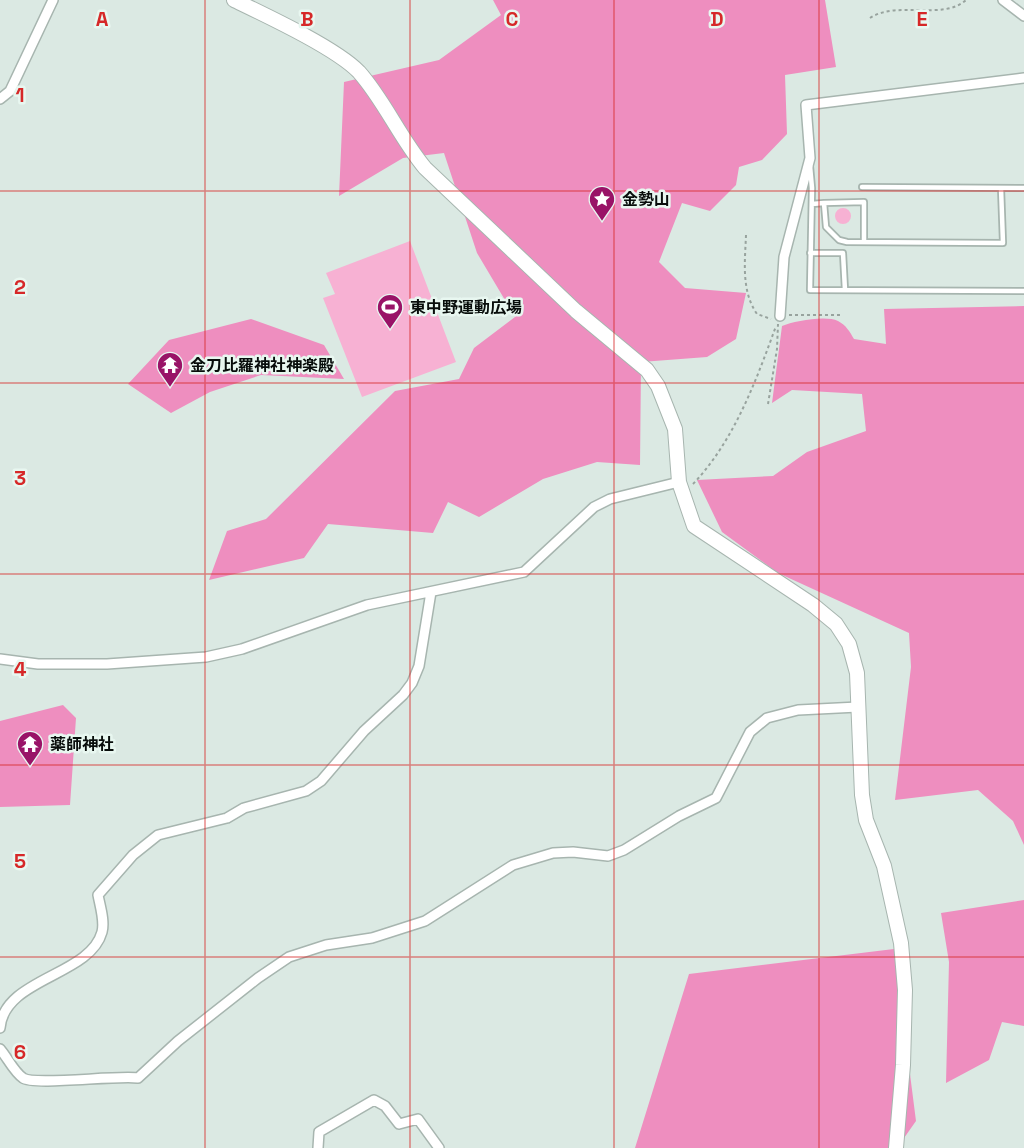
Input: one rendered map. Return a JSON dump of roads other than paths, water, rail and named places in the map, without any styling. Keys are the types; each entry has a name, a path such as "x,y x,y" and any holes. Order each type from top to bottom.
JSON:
{"street":[{"path":"0,99 10,91 53,0"},
{"path":"234,0 292,30 358,71 405,143 425,168 576,311 647,370 658,386 675,429 681,489 694,526 813,604 836,624 849,644 857,673 862,795 866,820 884,866 901,943 905,990 903,1065 893,1147"},
{"path":"1003,0 1024,16"},
{"path":"779,317 784,257 810,158 804,109 810,103 1024,78"},
{"path":"0,659 38,664 107,664 206,657 252,646 368,605 524,572 594,507 610,499 681,489"},
{"path":"0,1028 1,1018 12,1001 83,956 96,945 102,926 98,895 127,861 158,836 227,818 244,808 306,791 321,781 364,731 403,695 412,683 419,666 431,592"},
{"path":"0,1049 23,1078 33,1082 94,1077 138,1078 178,1041 258,978 289,957 326,945 372,938 424,921 513,865 553,853 573,852 608,856 624,850 679,816 716,798 750,732 767,718 798,710 858,707"},
{"path":"318,1148 319,1132 374,1100 385,1106 399,1124 418,1119 439,1148"}],"lane":[{"path":"810,158 812,204 810,290 1024,291"},
{"path":"864,242 863,187 1024,188"},
{"path":"824,203 824,219 831,234 839,240 1003,243 1001,188"},
{"path":"812,204 864,202"},
{"path":"810,253 843,253 845,290"}],"place":[{"name":"金勢山","path":"602,222"},
{"name":"東中野運動広場","path":"390,330"},
{"name":"金刀比羅神社神楽殿","path":"170,388"},
{"name":"薬師神社","path":"30,767"}]}
